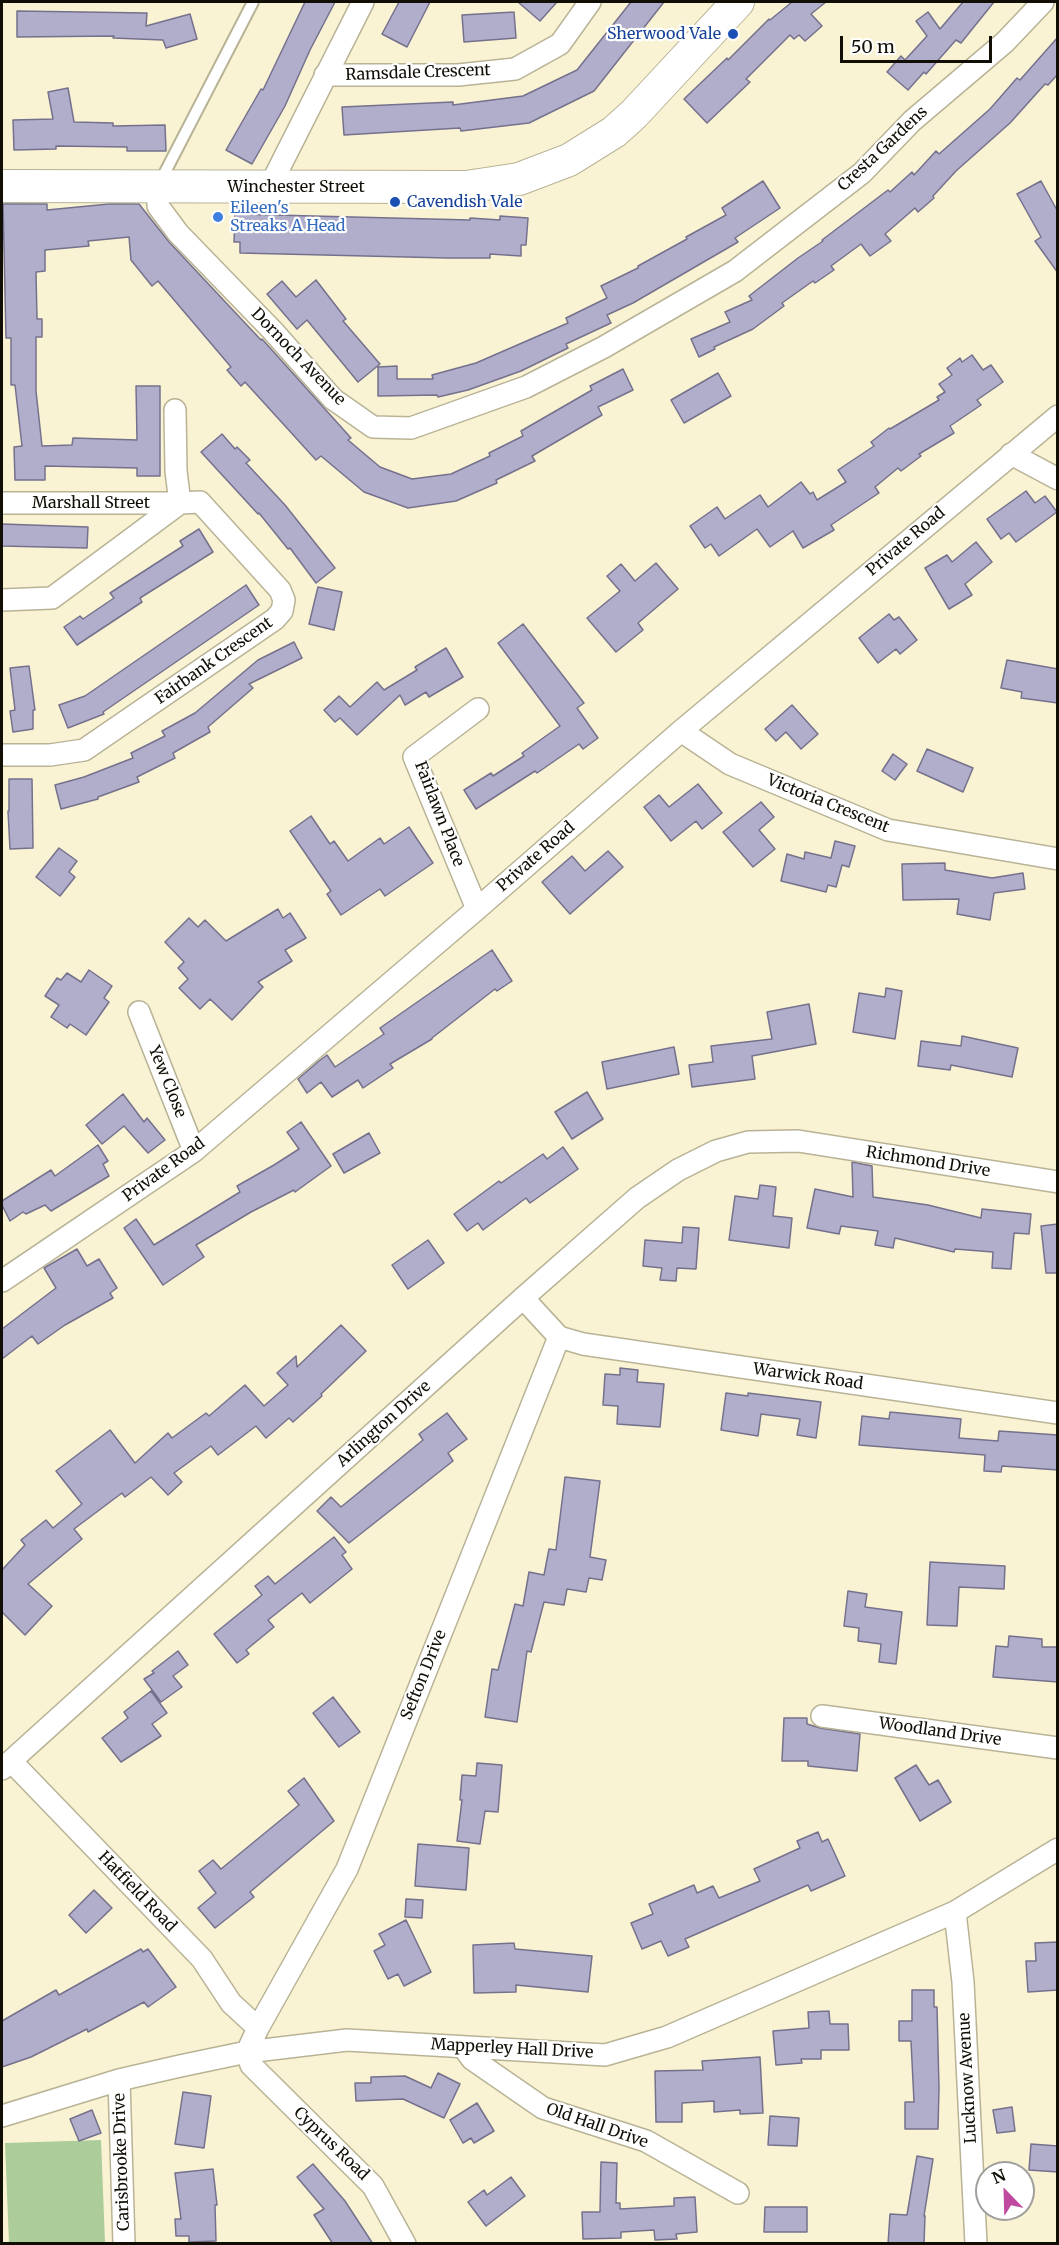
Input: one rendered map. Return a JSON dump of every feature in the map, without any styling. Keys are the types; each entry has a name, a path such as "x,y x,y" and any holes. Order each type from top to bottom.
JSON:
{"street":[{"path":"269,188 363,2"},
{"name":"Ramsdale Crescent","path":"326,75 459,75 515,69 560,44 590,2"},
{"name":"Winchester Street","path":"2,186 466,188 519,179 544,171 592,147 634,114 738,2"},
{"name":"Cresta Gardens","path":"682,303 735,271 862,173 912,121 1005,42 1043,2"},
{"name":"Dornoch Avenue","path":"158,187 158,206 178,233 272,330 333,399 373,427 411,428 526,387 682,303"},
{"path":"2,600 52,598 180,503 176,471 175,410"},
{"name":"Private Road","path":"2,1281 194,1151 681,731 1058,416"},
{"path":"1011,454 1058,479"},
{"name":"Fairbank Crescent","path":"2,755 50,755 84,750 279,615 284,600 280,590 200,502 180,503"},
{"name":"Marshall Street","path":"2,503 180,503"},
{"name":"Fairlawn Place","path":"477,909 414,757 478,710"},
{"name":"Victoria Crescent","path":"681,731 730,764 888,830 1058,859"},
{"name":"Yew Close","path":"139,1012 194,1151"},
{"name":"Richmond Drive","path":"798,1141 1058,1182"},
{"name":"Arlington Drive","path":"6,1765 523,1298 637,1198 678,1170 716,1151 748,1142 798,1141"},
{"path":"523,1298 559,1337"},
{"name":"Warwick Road","path":"559,1337 583,1344 1058,1413"},
{"name":"Sefton Drive","path":"247,2052 258,2028 347,1869 559,1337"},
{"name":"Woodland Drive","path":"822,1716 1058,1748"},
{"name":"Hatfield Road","path":"6,1765 202,1959 231,2003 258,2028"},
{"name":"Mapperley Hall Drive","path":"2,2116 119,2080 247,2052 347,2040 604,2055 667,2037 955,1912 1058,1849"},
{"name":"Lucknow Avenue","path":"955,1912 963,1982 976,2244"},
{"name":"Old Hall Drive","path":"463,2047 472,2059 543,2108 646,2141 738,2193"},
{"name":"Cyprus Road","path":"247,2052 251,2065 373,2186 405,2244"},
{"name":"Carisbrooke Drive","path":"119,2080 124,2244"}],"lane":[{"path":"158,187 253,2"}],"green space":[{"path":"101,2140 105,2243 9,2243 5,2143"}],"building":[{"path":"305,2 335,2 285,106 252,164 226,150 261,89 263,90"},
{"path":"399,2 430,2 407,47 382,34"},
{"path":"518,2 557,2 540,21"},
{"path":"631,2 664,2 594,91 529,123 461,131 460,128 344,135 342,107 453,102 453,105 523,96 577,70"},
{"path":"792,2 826,2 811,14 822,26 805,41 799,35 794,39 790,35 746,79 750,82 707,123 684,99 769,19"},
{"path":"963,2 994,2 961,43 956,40 926,74 924,72 908,90 887,72 901,56 905,60 927,36 916,21 928,12 940,29"},
{"path":"17,11 147,13 146,26 190,14 197,39 166,48 163,40 113,38 114,36 17,37"},
{"path":"514,12 516,38 464,42 462,15"},
{"path":"1058,37 1058,74 1048,85 1045,84 1010,123 956,171 933,196 934,198 918,212 915,208 885,234 891,241 870,256 861,244 831,266 834,270 815,283 813,281 782,303 784,306 753,329 714,347 715,349 699,357 691,339 730,322 725,312 752,300 749,296 798,258 888,190 890,192 912,172 914,175 936,151 939,154 990,109 1017,78 1020,80"},
{"path":"68,88 74,122 113,123 113,126 165,125 166,151 127,151 127,147 56,146 56,149 14,150 13,120 53,119 48,92"},
{"path":"763,181 780,208 735,238 738,242 633,303 607,315 611,323 566,344 568,348 521,371 468,390 438,397 437,395 378,396 378,367 397,366 397,379 433,379 432,375 476,363 568,323 566,318 607,298 601,286 638,268 726,215 722,208"},
{"path":"1041,181 1058,212 1058,273 1035,241 1041,237 1017,194"},
{"path":"3,204 47,204 47,210 109,204 139,204 169,242 262,339 351,438 348,440 380,467 412,479 451,474 490,456 489,453 523,436 521,431 592,390 590,386 623,369 633,390 598,407 602,415 532,456 535,461 496,480 497,483 456,501 408,508 364,492 321,456 316,460 245,382 241,386 227,370 231,367 158,281 152,286 131,260 129,237 88,241 89,246 45,250 45,271 36,272 37,319 42,319 42,337 36,337 36,391 42,446 72,445 73,438 137,440 136,386 160,386 160,476 137,476 137,468 45,466 45,480 15,480 14,447 22,446 15,385 11,385 11,338 6,338"},
{"path":"235,214 470,220 470,218 500,220 500,216 528,218 526,245 521,245 521,256 490,254 490,258 448,258 240,253 240,242 234,242"},
{"path":"316,280 346,319 343,321 380,364 358,382 307,320 297,329 267,294 282,281 296,297"},
{"path":"972,355 983,370 991,365 1003,382 977,400 981,405 950,426 954,433 919,454 921,456 901,471 898,468 875,487 879,493 831,525 834,530 803,548 793,531 770,547 757,529 719,556 711,544 705,548 690,526 717,507 725,519 760,495 768,507 801,482 810,494 813,492 817,500 846,482 838,470 874,446 871,442 889,428 939,400 937,397 945,392 939,384 952,375 947,368 960,358 962,362"},
{"path":"718,373 731,396 684,423 671,400"},
{"path":"222,434 235,449 237,447 250,460 246,463 285,505 335,568 316,583 290,548 288,549 259,513 201,452"},
{"path":"1026,491 1035,503 1045,496 1057,512 1016,542 1009,533 1001,539 987,519"},
{"path":"2,524 88,527 87,548 2,546"},
{"path":"199,529 213,552 140,598 142,602 77,645 64,627 80,616 83,619 114,598 110,593 183,546 180,541"},
{"path":"976,542 992,562 965,584 972,595 949,609 925,568 947,555 952,562"},
{"path":"656,563 678,589 638,623 643,630 616,652 587,618 620,591 607,576 621,564 635,581"},
{"path":"246,585 259,605 103,712 104,714 68,728 59,705 85,696"},
{"path":"318,587 342,592 334,630 309,624"},
{"path":"889,614 894,620 899,617 917,640 900,654 896,649 878,663 859,638"},
{"path":"523,624 584,703 577,708 598,738 583,749 579,744 537,773 535,771 476,809 464,790 491,773 493,776 524,756 522,753 560,726 498,643"},
{"path":"294,642 302,658 249,684 253,688 208,727 210,732 173,753 175,758 137,777 139,782 98,797 98,799 61,809 55,785 84,777 133,758 131,753 165,736 162,731 195,713 258,660"},
{"path":"446,648 463,677 429,697 426,692 405,705 400,695 357,735 340,718 335,722 324,710 339,696 350,707 377,682 384,690 417,670 415,667"},
{"path":"1007,660 1058,669 1058,703 1021,698 1022,692 1001,688"},
{"path":"29,666 35,710 33,710 33,729 13,732 10,711 15,710 10,668"},
{"path":"792,705 818,734 801,749 786,732 776,741 765,729"},
{"path":"927,749 973,768 963,792 917,771"},
{"path":"893,754 907,764 895,780 882,771"},
{"path":"9,779 32,779 33,848 10,849"},
{"path":"698,784 722,813 702,829 696,821 671,841 644,807 659,795 669,807"},
{"path":"761,802 774,817 759,830 775,849 753,867 723,832"},
{"path":"311,816 330,844 334,841 348,861 380,838 384,844 409,827 433,863 385,896 380,889 341,915 327,894 331,891 290,831"},
{"path":"835,841 855,846 849,867 842,865 836,887 828,885 826,892 781,881 787,854 804,859 805,852 831,858"},
{"path":"59,848 77,861 69,872 75,877 60,896 36,877"},
{"path":"608,851 623,867 570,914 542,882 572,856 585,871"},
{"path":"945,863 945,870 992,878 1023,873 1025,889 994,893 990,920 957,914 959,899 903,900 902,864"},
{"path":"278,909 283,918 290,913 306,938 285,950 292,961 258,982 263,987 232,1020 210,999 200,1009 179,988 188,979 178,968 184,962 165,942 189,918 198,927 205,920 226,941"},
{"path":"492,950 512,981 497,991 495,989 432,1039 390,1064 393,1068 363,1088 358,1080 332,1097 321,1082 307,1093 298,1079 319,1061 327,1055 335,1067 384,1034 380,1028"},
{"path":"89,970 112,986 104,998 109,1002 86,1035 70,1024 67,1028 51,1017 59,1005 45,996 57,978 61,980 67,973 81,982"},
{"path":"886,988 902,991 895,1039 853,1032 859,993 885,997"},
{"path":"809,1004 816,1044 752,1056 755,1079 692,1087 689,1065 713,1062 711,1046 772,1039 767,1012"},
{"path":"962,1036 1018,1048 1012,1077 951,1065 950,1070 918,1066 921,1041 961,1046"},
{"path":"674,1047 679,1074 607,1089 602,1062"},
{"path":"587,1092 603,1119 572,1139 555,1112"},
{"path":"123,1094 144,1122 147,1118 165,1140 148,1153 124,1126 102,1144 86,1125"},
{"path":"301,1122 331,1166 295,1192 294,1190 251,1212 196,1245 204,1257 163,1285 124,1228 136,1219 154,1245 240,1192 237,1186 299,1149 287,1132"},
{"path":"369,1133 380,1153 344,1173 333,1154"},
{"path":"98,1145 108,1161 103,1164 109,1176 51,1211 45,1205 26,1214 23,1212 10,1221 2,1201 51,1170 55,1176"},
{"path":"563,1147 578,1169 530,1203 526,1198 483,1230 478,1223 467,1231 454,1214 499,1181 501,1183 543,1154 547,1159"},
{"path":"852,1162 872,1166 873,1197 928,1205 981,1218 982,1209 1031,1214 1029,1234 1014,1233 1011,1269 992,1268 993,1252 955,1249 954,1252 895,1238 893,1248 875,1245 878,1231 841,1226 839,1234 807,1228 815,1189 853,1197"},
{"path":"760,1185 776,1187 773,1216 792,1218 789,1248 729,1240 735,1196 758,1199"},
{"path":"1058,1224 1058,1273 1046,1273 1041,1226"},
{"path":"683,1227 699,1228 696,1269 677,1268 676,1281 660,1280 662,1268 643,1266 645,1240 682,1243"},
{"path":"428,1240 444,1263 408,1289 392,1265"},
{"path":"77,1249 87,1266 99,1259 117,1288 110,1293 113,1298 65,1325 38,1344 32,1336 2,1359 2,1329 56,1288 44,1268"},
{"path":"341,1325 366,1351 293,1422 289,1418 266,1438 256,1426 218,1455 211,1446 174,1473 182,1482 168,1495 151,1477 125,1497 122,1493 74,1529 82,1539 28,1584 52,1606 25,1635 2,1612 2,1570 25,1545 21,1540 46,1520 53,1528 82,1504 56,1471 110,1430 135,1463 168,1433 172,1438 206,1413 209,1416 245,1385 264,1406 288,1385 277,1373 296,1356 297,1367"},
{"path":"620,1368 638,1370 637,1382 664,1384 660,1427 617,1424 618,1406 603,1405 605,1374 620,1375"},
{"path":"726,1393 748,1396 748,1393 821,1402 816,1438 797,1435 800,1419 761,1414 758,1436 721,1430"},
{"path":"890,1412 961,1419 959,1438 998,1441 999,1431 1058,1435 1058,1470 1002,1466 1001,1472 984,1471 985,1455 859,1445 862,1416 889,1419"},
{"path":"447,1413 467,1439 448,1453 453,1461 349,1543 317,1511 331,1497 341,1507 423,1440 419,1434"},
{"path":"565,1477 600,1481 590,1557 606,1560 602,1580 589,1578 586,1592 567,1589 564,1605 544,1602 531,1652 527,1651 517,1722 485,1717 492,1669 498,1670 515,1604 523,1606 529,1572 544,1575 549,1549 556,1550"},
{"path":"334,1537 346,1552 342,1555 352,1569 310,1603 302,1593 268,1620 274,1627 246,1650 249,1654 237,1663 214,1634 262,1595 255,1586 268,1576 275,1584"},
{"path":"930,1562 1005,1566 1004,1589 959,1587 957,1626 927,1625"},
{"path":"848,1591 867,1594 865,1607 902,1612 896,1664 879,1662 881,1644 858,1641 859,1628 844,1626"},
{"path":"1009,1636 1042,1639 1042,1647 1058,1647 1058,1682 993,1677 996,1646 1008,1647"},
{"path":"178,1651 188,1665 173,1676 182,1687 161,1702 144,1679"},
{"path":"151,1691 167,1713 152,1724 161,1736 121,1762 102,1738 128,1718 124,1712"},
{"path":"333,1697 360,1732 339,1747 313,1713"},
{"path":"784,1718 807,1718 807,1724 820,1728 860,1734 857,1771 808,1766 808,1761 782,1761"},
{"path":"477,1763 502,1765 498,1812 485,1811 480,1844 457,1841 462,1800 460,1800 462,1775 476,1776"},
{"path":"916,1765 929,1785 938,1780 951,1802 920,1821 895,1778"},
{"path":"304,1778 334,1821 250,1892 254,1897 215,1928 198,1908 216,1893 199,1871 213,1860 221,1869 299,1805 288,1791"},
{"path":"818,1832 822,1842 828,1839 845,1876 811,1891 808,1885 685,1939 689,1947 668,1956 661,1941 642,1949 631,1923 653,1914 649,1904 694,1885 697,1893 713,1886 719,1898 760,1881 754,1869 800,1848 797,1841"},
{"path":"418,1844 469,1848 466,1890 415,1886"},
{"path":"94,1890 112,1908 86,1933 69,1915"},
{"path":"406,1899 423,1900 422,1918 405,1917"},
{"path":"406,1920 431,1972 404,1986 398,1974 388,1979 374,1951 385,1945 379,1934"},
{"path":"1058,1942 1058,1990 1028,1992 1026,1961 1036,1961 1035,1943"},
{"path":"514,1943 515,1949 592,1956 588,1992 516,1985 516,1992 474,1993 473,1945"},
{"path":"141,1949 143,1952 148,1949 176,1987 148,2007 144,2002 88,2032 87,2029 31,2057 2,2067 2,2021 56,1990 59,1995"},
{"path":"912,1990 934,1990 934,2007 937,2007 938,2129 905,2129 905,2102 914,2102 911,2041 899,2041 899,2021 912,2021"},
{"path":"829,2011 830,2024 848,2024 849,2050 821,2050 821,2059 801,2059 802,2063 776,2065 773,2031 809,2028 808,2012"},
{"path":"760,2057 763,2113 740,2114 740,2110 714,2112 714,2101 682,2103 682,2122 656,2122 655,2071 703,2070 702,2061"},
{"path":"438,2073 460,2084 444,2118 403,2099 356,2101 355,2083 371,2083 371,2077 405,2076 431,2088"},
{"path":"183,2092 211,2096 204,2148 175,2144"},
{"path":"477,2103 494,2131 474,2143 471,2138 463,2143 450,2120"},
{"path":"1012,2107 1015,2131 997,2133 993,2110"},
{"path":"92,2110 101,2133 79,2141 70,2119"},
{"path":"770,2116 799,2118 797,2146 768,2145"},
{"path":"1031,2144 1058,2146 1058,2172 1035,2170 1035,2161 1030,2161"},
{"path":"917,2156 933,2159 924,2216 924,2244 888,2244 890,2214 907,2215"},
{"path":"601,2162 617,2163 616,2203 620,2203 620,2209 674,2206 674,2198 695,2197 697,2232 676,2234 677,2239 655,2240 654,2230 621,2232 621,2238 583,2239 582,2212 600,2212"},
{"path":"313,2164 345,2201 373,2244 333,2244 314,2215 324,2209 297,2177"},
{"path":"213,2169 217,2205 215,2205 216,2241 189,2242 189,2236 176,2236 175,2219 181,2219 175,2173"},
{"path":"511,2177 525,2196 486,2226 468,2202 484,2190 487,2195"},
{"path":"765,2207 807,2207 807,2232 764,2232"}],"place":[{"name":"Sherwood Vale","path":"733,34"},
{"name":"Cavendish Vale","path":"395,202"},
{"name":"Eileen's Streaks A Head","path":"218,217"}]}
